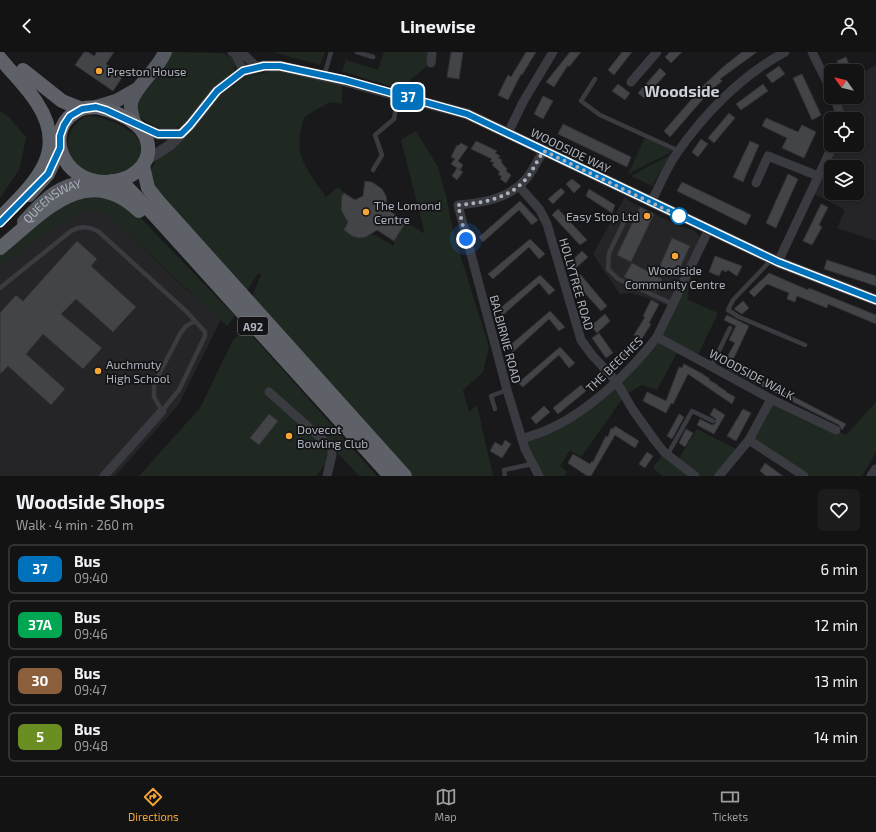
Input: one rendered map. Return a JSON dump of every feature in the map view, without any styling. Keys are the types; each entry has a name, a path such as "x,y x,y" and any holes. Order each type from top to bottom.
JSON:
{"highway":[{"name":"A92","path":"5,52 23,70 48,101 55,117 60,142 67,164 75,173 92,181 112,181 125,179 145,163"},
{"path":"0,58 37,102 46,118 50,140 48,158 39,176 0,218"},
{"name":"A92","path":"23,70 62,101 117,114 136,125 148,143 145,163 148,188 405,476"},
{"path":"60,142 64,125 70,116 89,108"},
{"name":"A92","path":"112,181 128,188 156,217 184,250 390,476"},
{"name":"A92","path":"0,248 62,198 78,191 97,189 114,194 130,203 184,250"}],"main road":[{"path":"136,125 131,103 140,87 156,68 165,52"},
{"path":"89,108 116,101 140,87"},
{"name":"QUEENSWAY","path":"0,223 46,177 52,167 60,142"},
{"name":"QUEENSWAY","path":"0,245 56,191 75,183 92,181"}],"street":[{"path":"145,163 170,145 190,125 217,91 243,71 236,55 232,52"},
{"path":"242,52 257,67"},
{"path":"431,63 432,52"},
{"path":"508,133 523,102 553,52"},
{"path":"631,82 657,52"},
{"path":"651,202 679,151 703,121 734,89 760,68 784,52"},
{"path":"812,52 824,76"},
{"name":"WOODSIDE WAY","path":"243,71 271,65 280,66 398,94 467,114 775,261 876,300"},
{"path":"136,125 158,134 181,134"},
{"path":"519,186 526,179 544,151"},
{"path":"775,261 830,152"},
{"path":"756,183 768,156 818,176"},
{"name":"BALBIRNIE ROAD","path":"519,186 507,194 493,199 475,204 458,205 507,390 522,439 532,464 539,476"},
{"name":"HOLLYTREE ROAD","path":"519,186 540,210 547,224 581,340 592,355 616,381 640,421 656,442 695,476"},
{"name":"THE BEECHES","path":"522,439 551,428 578,413 616,381 657,337 709,229"},
{"name":"WOODSIDE WALK","path":"657,337 771,398 836,430"},
{"path":"268,392 332,448 332,455 327,476"},
{"path":"719,476 749,440 771,398"},
{"path":"104,476 162,411"},
{"path":"749,440 804,476"}],"lane":[{"path":"324,76 332,52"},
{"path":"357,52 373,57"},
{"path":"595,79 581,101 600,115 679,151"},
{"path":"373,170 382,155 375,135 394,119 398,94"},
{"path":"626,218 609,253 608,269 618,279 673,304"},
{"path":"0,288 71,231 82,227 87,227 99,232 187,312 205,332 205,336 179,390 162,411 154,397 154,384 180,334 186,326 195,321"},
{"path":"775,261 732,300 728,310 739,317 805,345"},
{"path":"711,366 730,328"},
{"path":"495,409 491,396 507,390"},
{"path":"668,454 692,411 713,421"},
{"path":"505,476 504,470 532,464"}],"shaded area":[{"path":"172,52 222,53 233,58 235,65 234,71 183,125 175,128 162,128 150,124 142,118 138,106 145,92 164,69"},
{"path":"273,52 325,52 320,65"},
{"path":"384,52 432,52 431,63 410,80 402,90 342,71 346,60 378,70"},
{"path":"876,65 876,241 837,228 845,210 826,200 864,200 864,160 826,160 830,152 864,152 864,112 839,112 837,104 864,104 864,71"},
{"path":"279,70 342,86 342,104 330,102 305,116 299,140 302,159 306,168 326,197 338,187 344,193 341,200 341,208 343,215 349,221 344,230 354,236 361,237 373,234 394,246 394,241 406,222 425,234 401,140 416,131 438,167 454,235 489,347 483,372 463,390 469,412 477,405 493,476 412,476 252,297 261,275 258,273 247,291 151,184 149,172 159,157 221,95 247,76"},
{"path":"0,111 8,116 26,137 20,168 0,198"},
{"path":"86,116 106,119 118,124 137,137 142,146 141,155 134,165 122,172 105,175 97,175 82,171 77,167 69,153 68,139 74,126"},
{"path":"645,138 673,151 628,174"},
{"path":"670,155 652,186 631,176"},
{"path":"824,164 824,199 811,192"},
{"path":"96,194 128,205 235,316 227,326 105,213 85,209 53,227 0,266 0,254 55,207"},
{"path":"625,197 629,201 681,227 694,230 698,235 705,237 672,307 632,293 620,294 593,254"},
{"name":"Auchmuty High School","path":"85,209 105,213 186,289 221,319 179,404 115,476 0,476 0,266 53,227"},
{"path":"688,273 688,300 718,313 696,359 679,349 657,390 642,385 625,395 581,457 570,450 560,466 567,472 564,476 539,476 522,439 578,413 650,346"},
{"path":"239,321 377,476 359,476 336,451 316,476 139,476 200,408 233,340 237,337"},
{"path":"771,399 846,435 876,402 876,452 862,476 804,476 749,440"},
{"path":"697,429 740,451 719,476 663,476 653,468 664,452 677,462"}],"building":[{"name":"Preston House","path":"84,52 88,52 94,56 97,52 114,52 106,64 123,76 113,91 75,65"},
{"path":"451,52 463,52 459,79 447,77"},
{"path":"526,52 536,52 522,75 521,74 508,100 498,95 508,75 511,77"},
{"path":"570,52 581,52 569,67 568,65 554,87 546,82"},
{"path":"622,52 632,52 614,75 608,70"},
{"path":"670,52 682,52 671,63 665,57"},
{"path":"742,52 757,52 720,79 722,81 702,98 703,99 670,137 664,131 703,86"},
{"path":"846,57 849,64 838,64 837,61"},
{"path":"779,66 785,74 772,83 766,75"},
{"path":"660,68 666,74 644,98 638,93"},
{"path":"802,74 821,115 812,120 793,78"},
{"path":"618,84 630,93 625,100 612,91"},
{"path":"763,84 768,91 741,110 736,104"},
{"path":"543,96 553,101 543,119 534,114"},
{"path":"729,113 735,118 714,143 708,138"},
{"path":"766,118 798,132 802,125 816,132 804,158 782,148 787,138 762,126"},
{"path":"563,124 631,157 627,167 558,134"},
{"path":"701,139 708,144 698,157 692,152"},
{"path":"476,141 497,151 495,153 500,156 498,158 502,160 501,162 507,169 506,171 511,175 506,183 500,179 502,177 498,174 500,172 492,165 494,163 490,161 492,159 471,149"},
{"path":"750,141 759,145 743,182 733,177"},
{"path":"461,143 468,147 458,161 463,165 460,170 458,169 463,172 457,180 452,176 457,168 451,164 455,159 451,157 457,145 458,146"},
{"path":"788,174 798,179 776,228 766,223"},
{"path":"572,179 581,186 574,193 566,184"},
{"name":"The Lomond Centre","path":"365,181 372,182 382,189 386,196 388,210 406,222 394,241 377,230 366,237 359,238 352,236 344,230 348,222 341,210 342,196 344,193 355,200 363,196"},
{"path":"682,182 751,215 746,225 677,191"},
{"path":"561,188 565,192 553,204 548,199"},
{"path":"589,189 615,205 612,213 586,196"},
{"path":"520,201 538,220 532,225 519,210 483,242 479,237"},
{"path":"821,204 828,207 819,225 822,227 812,245 803,241"},
{"path":"640,207 654,214 631,262 617,255"},
{"path":"558,209 587,240 580,245 552,215"},
{"name":"Woodside Community Centre","path":"672,238 690,246 677,274 660,266"},
{"path":"530,239 545,254 539,259 529,247 493,279 488,274"},
{"path":"77,241 97,259 91,266 136,307 113,332 76,299 61,314 102,348 83,369 43,334 26,354 65,389 51,405 8,366 0,374 0,313 16,295 23,301"},
{"path":"582,251 588,257 575,269 569,263"},
{"path":"715,256 742,266 737,276 728,270 726,272 722,270 719,276 709,272"},
{"path":"827,260 876,276 876,286 824,269"},
{"path":"632,263 662,279 656,292 624,277"},
{"path":"769,273 808,290 809,288 876,315 876,324 828,304 827,308 797,296 795,302 787,299 789,293 767,284 754,297 749,292"},
{"path":"580,274 607,306 601,311 573,280"},
{"path":"540,275 555,290 549,295 539,283 503,315 498,310"},
{"path":"651,300 659,304 649,323 651,324 638,345 626,358 620,353 636,336 634,335 645,317 643,316"},
{"path":"743,301 749,308 742,314 734,309"},
{"path":"550,311 565,327 559,331 549,319 513,352 508,347"},
{"path":"605,314 610,321 597,333 591,326"},
{"path":"727,315 749,326 731,364 846,424 842,430 839,425 728,369 730,365 724,362 735,343 729,340 736,326 724,320"},
{"path":"599,333 613,353 606,358 592,338"},
{"path":"560,347 575,363 569,368 559,355 523,387 518,383"},
{"path":"684,364 701,373 735,397 732,404 688,374 673,404 671,403 666,413 643,401 647,392 666,401 679,367 682,368"},
{"path":"581,385 586,391 558,414 553,408"},
{"path":"544,406 550,412 536,424 531,418"},
{"path":"714,408 725,415 714,434 697,425 700,419 712,425 715,424 716,419 710,415"},
{"path":"743,409 751,413 736,441 727,436"},
{"path":"269,414 278,421 259,445 250,438"},
{"path":"679,414 684,417 672,439 667,436"},
{"path":"615,426 639,441 635,448 615,435 591,476 587,476 568,463 573,454 590,464 592,461 593,462 606,436 608,437 611,428 613,429"},
{"path":"686,429 693,433 685,447 679,443"},
{"path":"505,440 511,444 502,458 490,451 495,442 502,446"},
{"path":"647,452 653,456 645,468 639,464"},
{"path":"765,463 783,476 766,476 760,471"}],"bus line":[{"name":"37","path":"0,223 43,181 52,167 60,148 60,136 64,125 70,116 82,109 96,107 106,110 125,118 139,127 158,134 181,134 217,91 243,71 271,65 292,68 345,80 467,114 778,262 833,285 876,300"}],"place":[{"name":"Preston House","path":"99,71"},
{"name":"The Lomond Centre","path":"366,212"},
{"name":"Easy Stop Ltd","path":"647,216"},
{"name":"Woodside Community Centre","path":"675,256"},
{"name":"Auchmuty High School","path":"98,371"},
{"name":"Dovecot Bowling Club","path":"289,436"}],"district":[{"name":"Woodside","path":"682,90"}],"route":[{"path":"466,239 458,205 475,204 507,194 526,179 544,151 679,216"}]}
